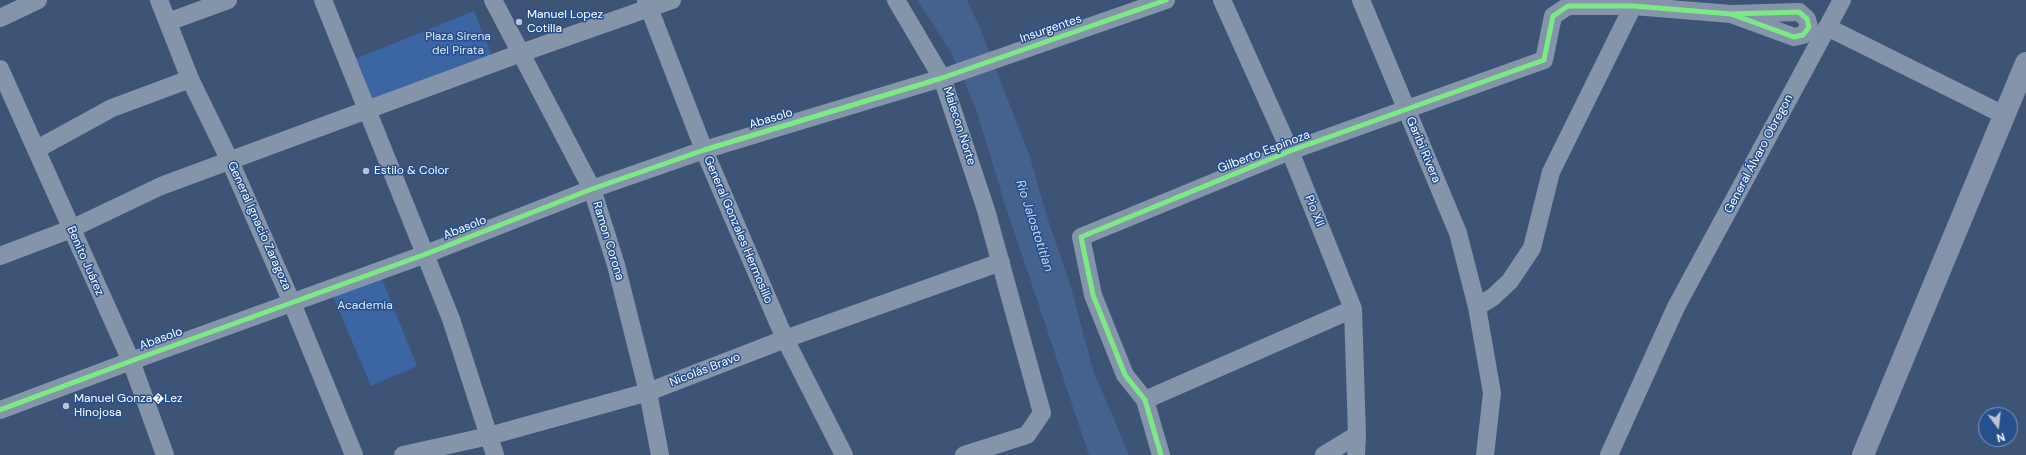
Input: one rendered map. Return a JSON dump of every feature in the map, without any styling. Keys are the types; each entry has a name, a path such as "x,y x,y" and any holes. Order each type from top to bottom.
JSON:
{"main road":[{"path":"1862,455 2026,63"}],"street":[{"path":"0,18 38,0"},
{"name":"General Ignacio Zaragoza","path":"159,0 190,79 230,161 292,303 354,455"},
{"path":"168,22 228,0"},
{"path":"323,0 451,319 495,455"},
{"name":"Ramon Corona","path":"493,0 592,189 616,265 648,392 660,455"},
{"path":"0,256 71,228 161,186 367,111 648,4 672,0"},
{"name":"Malecon Norte","path":"896,0 948,75 1042,413 1027,435 964,455"},
{"name":"Insurgentes","path":"948,75 1166,0"},
{"name":"Pio XII","path":"1222,0 1290,151 1353,309 1357,435 1356,455"},
{"name":"Garibi Rivera","path":"1361,0 1458,233 1477,307 1492,393 1485,455"},
{"name":"General Álvaro Obregon","path":"1609,455 1676,307 1842,0"},
{"name":"General Gonzales Hermosillo","path":"648,4 704,150 785,339 844,455"},
{"name":"Gilberto Espinoza","path":"1145,400 1124,375 1093,295 1082,237 1290,151 1479,85 1544,60 1553,16 1568,6 1633,6"},
{"path":"1477,307 1492,297 1510,281 1532,248 1551,172 1633,6 1731,14"},
{"path":"1828,27 2004,115"},
{"name":"Benito Juárez","path":"0,69 37,149 130,361 165,455"},
{"name":"Abasolo","path":"0,410 130,361 426,254 592,189 704,150 948,75"},
{"path":"37,149 112,108 190,79"},
{"name":"Nicolás Bravo","path":"403,455 489,436 648,392 785,339 1001,262"},
{"path":"1160,455 1145,400 1353,309"},
{"path":"1324,455 1357,435"}],"green space":[{"name":"Plaza Sirena del Pirata","path":"474,11 492,57 372,103 355,59"},
{"name":"Academia","path":"379,272 417,366 371,386 330,289"}],"water":[{"name":"Rio Jalostotitlan","path":"917,0 967,0 979,26 1029,154 1048,220 1070,284 1093,370 1129,455 1089,455 1005,204 975,106 951,52"}],"cycle path":[{"path":"0,410 426,254 592,189 704,150 942,78 1166,0"},
{"path":"1161,455 1145,400 1125,375 1093,295 1081,237 1290,151 1544,60 1553,16 1568,6 1633,6 1731,14 1799,12 1807,19 1809,27 1803,35 1794,37 1731,14"}],"place":[{"name":"Manuel Lopez Cotilla","path":"519,22"},
{"name":"Estilo & Color","path":"366,171"},
{"name":"Manuel Gonza�Lez Hinojosa","path":"66,406"}]}
